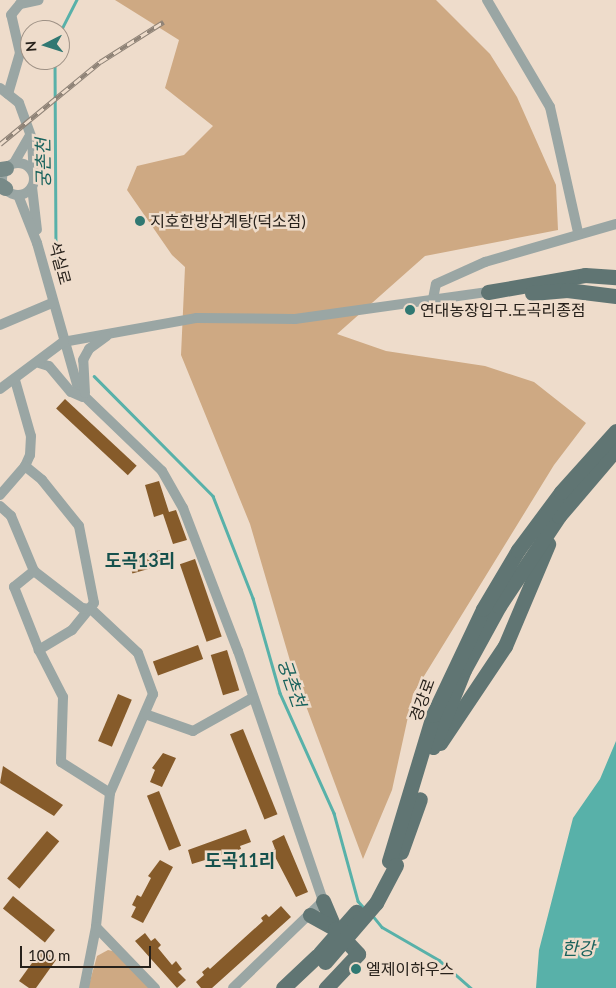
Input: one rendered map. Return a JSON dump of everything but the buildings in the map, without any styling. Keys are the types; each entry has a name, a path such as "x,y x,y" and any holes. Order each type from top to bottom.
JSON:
{"main road":[{"path":"488,292 616,271"},
{"path":"585,275 616,276"},
{"path":"488,292 567,290 616,296"},
{"name":"경강로","path":"393,863 433,715 483,609 523,543 561,492 615,431"},
{"name":"경강로","path":"297,988 321,959 376,903 410,830 431,753 464,670 499,606 559,516 616,449"},
{"path":"431,753 447,735 505,646 559,516"},
{"path":"323,901 335,929"},
{"path":"310,915 335,929 358,954 326,988"},
{"name":"경강로","path":"283,988 321,959"}],"street":[{"path":"37,243 32,187 34,176 29,128 19,103 4,91 20,53 11,14 20,4 39,0"},
{"path":"487,0 550,107 578,232"},
{"path":"7,167 28,141 29,128"},
{"path":"7,167 29,166 34,176"},
{"name":"석실로","path":"7,167 2,178 37,243 63,342 79,391 86,398"},
{"path":"8,189 32,187"},
{"path":"433,299 436,284 484,262 578,232 616,224"},
{"path":"0,389 39,364 63,342 197,318 295,319 488,292"},
{"path":"0,325 52,303"},
{"path":"86,398 83,360 89,349 112,333"},
{"path":"39,364 49,366 72,392 86,398 162,472 183,508 238,650 252,698 323,901 233,988"},
{"path":"0,495 25,466 30,455 31,436 15,380"},
{"path":"25,466 48,487 79,526 94,603 72,630 39,650"},
{"path":"0,506 15,524 34,571 82,608 90,609 138,654 153,694 110,793 96,927 84,988"},
{"path":"34,571 14,587 31,638 63,697 61,762 110,793"},
{"path":"145,714 193,731 252,698"},
{"path":"96,927 155,988"}],"shaded area":[{"path":"115,0 436,0 490,54 517,97 556,185 558,230 425,256 337,334 386,351 485,366 534,382 586,423 554,465 413,694 392,790 363,859 293,671 250,524 181,355 185,267 172,255 127,190 137,166 184,155 213,126 165,88 179,40"},
{"path":"108,950 117,952 150,988 88,988 97,956"}],"water":[{"name":"한강","path":"616,741 616,988 536,988 539,950 573,818 600,779"}],"waterway":[{"name":"궁촌천","path":"66,20 76,0"},
{"name":"궁촌천","path":"55,70 56,265"},
{"name":"궁촌천","path":"94,376 213,496 253,598 280,693 334,813 358,901 365,909"},
{"name":"궁촌천","path":"373,916 382,927 439,960 471,988"}],"railway":[{"path":"0,144 100,62 163,22"}],"place":[{"name":"지호한방삼계탕(덕소점)","path":"140,221"},
{"name":"연대농장입구.도곡리종점","path":"410,310"},
{"name":"엘제이하우스","path":"356,969"}],"district":[{"name":"도곡13리","path":"140,560"},
{"name":"도곡11리","path":"240,860"}]}
